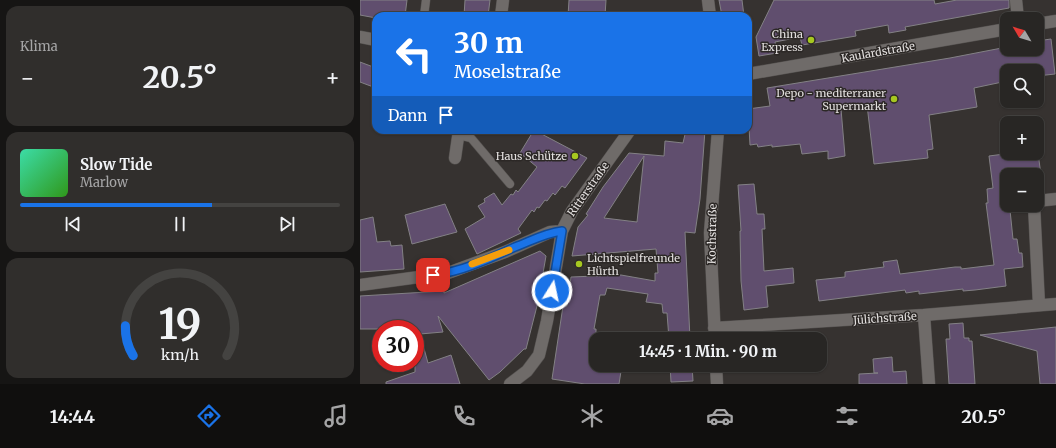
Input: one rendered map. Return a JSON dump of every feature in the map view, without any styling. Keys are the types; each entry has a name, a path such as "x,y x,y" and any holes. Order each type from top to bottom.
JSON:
{"street":[{"path":"502,12 503,0"},
{"path":"708,0 710,12"},
{"path":"1016,0 1017,12"},
{"path":"1044,23 1056,20"},
{"name":"Kaulardstraße","path":"752,73 1000,30"},
{"path":"360,37 372,39"},
{"path":"455,158 458,134"},
{"name":"Ritterstraße","path":"510,384 526,371 539,354 547,321 562,231 572,211 627,134"},
{"name":"Kochstraße","path":"715,332 710,233 718,134"},
{"path":"1044,200 1056,199"},
{"path":"1034,212 1040,305"},
{"path":"360,285 448,273 505,252 550,232 562,231"},
{"name":"Jülichstraße","path":"737,332 1056,304"},
{"path":"924,315 929,384"},
{"path":"716,372 717,384"}],"lane":[{"path":"424,12 426,0"},
{"path":"460,134 470,138 510,184"}],"building":[{"path":"360,0 407,0 406,12 372,12 372,17 360,15"},
{"path":"465,0 490,0 488,12 464,12"},
{"path":"569,0 606,0 605,12 568,12"},
{"path":"719,0 742,0 744,12 721,12"},
{"path":"774,0 934,0 935,4 957,0 1009,0 1009,8 905,27 906,30 889,33 888,25 855,31 856,36 802,45 800,37 775,42 777,53 759,56 756,37"},
{"path":"1051,39 1055,74 1044,75 1044,64 1000,64 1000,82 974,88 977,107 929,115 933,149 927,150 928,158 874,164 867,105 841,109 845,156 828,159 828,151 802,154 800,144 772,147 772,145 758,147 757,144 750,145 749,134 752,134 752,108 770,106 767,88 1000,48 1000,56 1044,56 1044,40"},
{"path":"360,62 372,66 372,86 360,82"},
{"path":"532,134 542,134 587,158 565,188 562,186 555,195 553,193 539,208 537,207 534,212 532,210 518,229 521,233 477,254 465,229 485,217 478,206 485,202 484,199 494,193 502,205 511,194 513,195 516,190 518,192 537,167 520,153"},
{"path":"685,134 705,134 700,199 695,233 685,232 690,332 668,332 667,313 663,313 662,304 646,302 648,294 607,288 605,295 600,295 594,329 596,329 596,332 589,332 589,372 621,372 619,384 585,384 552,379 563,306 567,306 571,277 621,275 655,281 655,273 658,273 656,249 572,256 578,227 588,215 586,214 603,187 629,153 664,156 665,141 683,143","holes":["644,156 637,222 604,218"]},
{"path":"1000,155 1000,160 1039,160 1040,168 1000,168 1000,212 1010,212 1013,239 1017,239 1019,253 1022,253 1023,267 1004,269 1006,286 919,294 919,291 906,293 905,290 819,301 816,280 845,277 845,272 884,267 883,262 897,260 900,274 955,267 961,267 961,269 994,265 986,203 988,203 987,189 993,188 989,156"},
{"path":"754,184 757,214 764,214 765,229 762,229 764,271 793,268 794,283 766,286 768,307 744,310 741,281 741,231 738,185"},
{"path":"445,204 457,232 412,244 405,215"},
{"path":"373,217 377,242 390,241 391,246 402,245 404,269 360,272 360,220"},
{"path":"540,251 546,256 538,302 526,349 524,349 500,372 489,380 438,316 443,332 424,334 424,320 372,320 372,329 360,329 360,296 444,291 444,293"},
{"path":"963,323 964,338 969,338 969,341 972,341 975,384 949,384 946,339 950,339 949,324"},
{"path":"1056,327 1056,384 1040,384 1037,351 980,335"},
{"path":"424,348 428,363 451,355 460,384 386,384 386,382 415,372 424,372"},
{"path":"892,357 893,372 906,371 907,384 859,384 859,374 878,373 874,373 873,359"},
{"path":"670,372 692,372 693,381 671,382"}],"slow traffic":[{"path":"472,264 509,250"}],"place":[{"name":"China Express","path":"811,40"},
{"name":"Depo - mediterraner Supermarkt","path":"894,99"},
{"name":"Haus Schütze","path":"575,156"},
{"name":"Lichtspielfreunde Hürth","path":"579,264"}],"route":[{"path":"433,275 448,273 505,252 550,232 562,231 552,291"}]}
